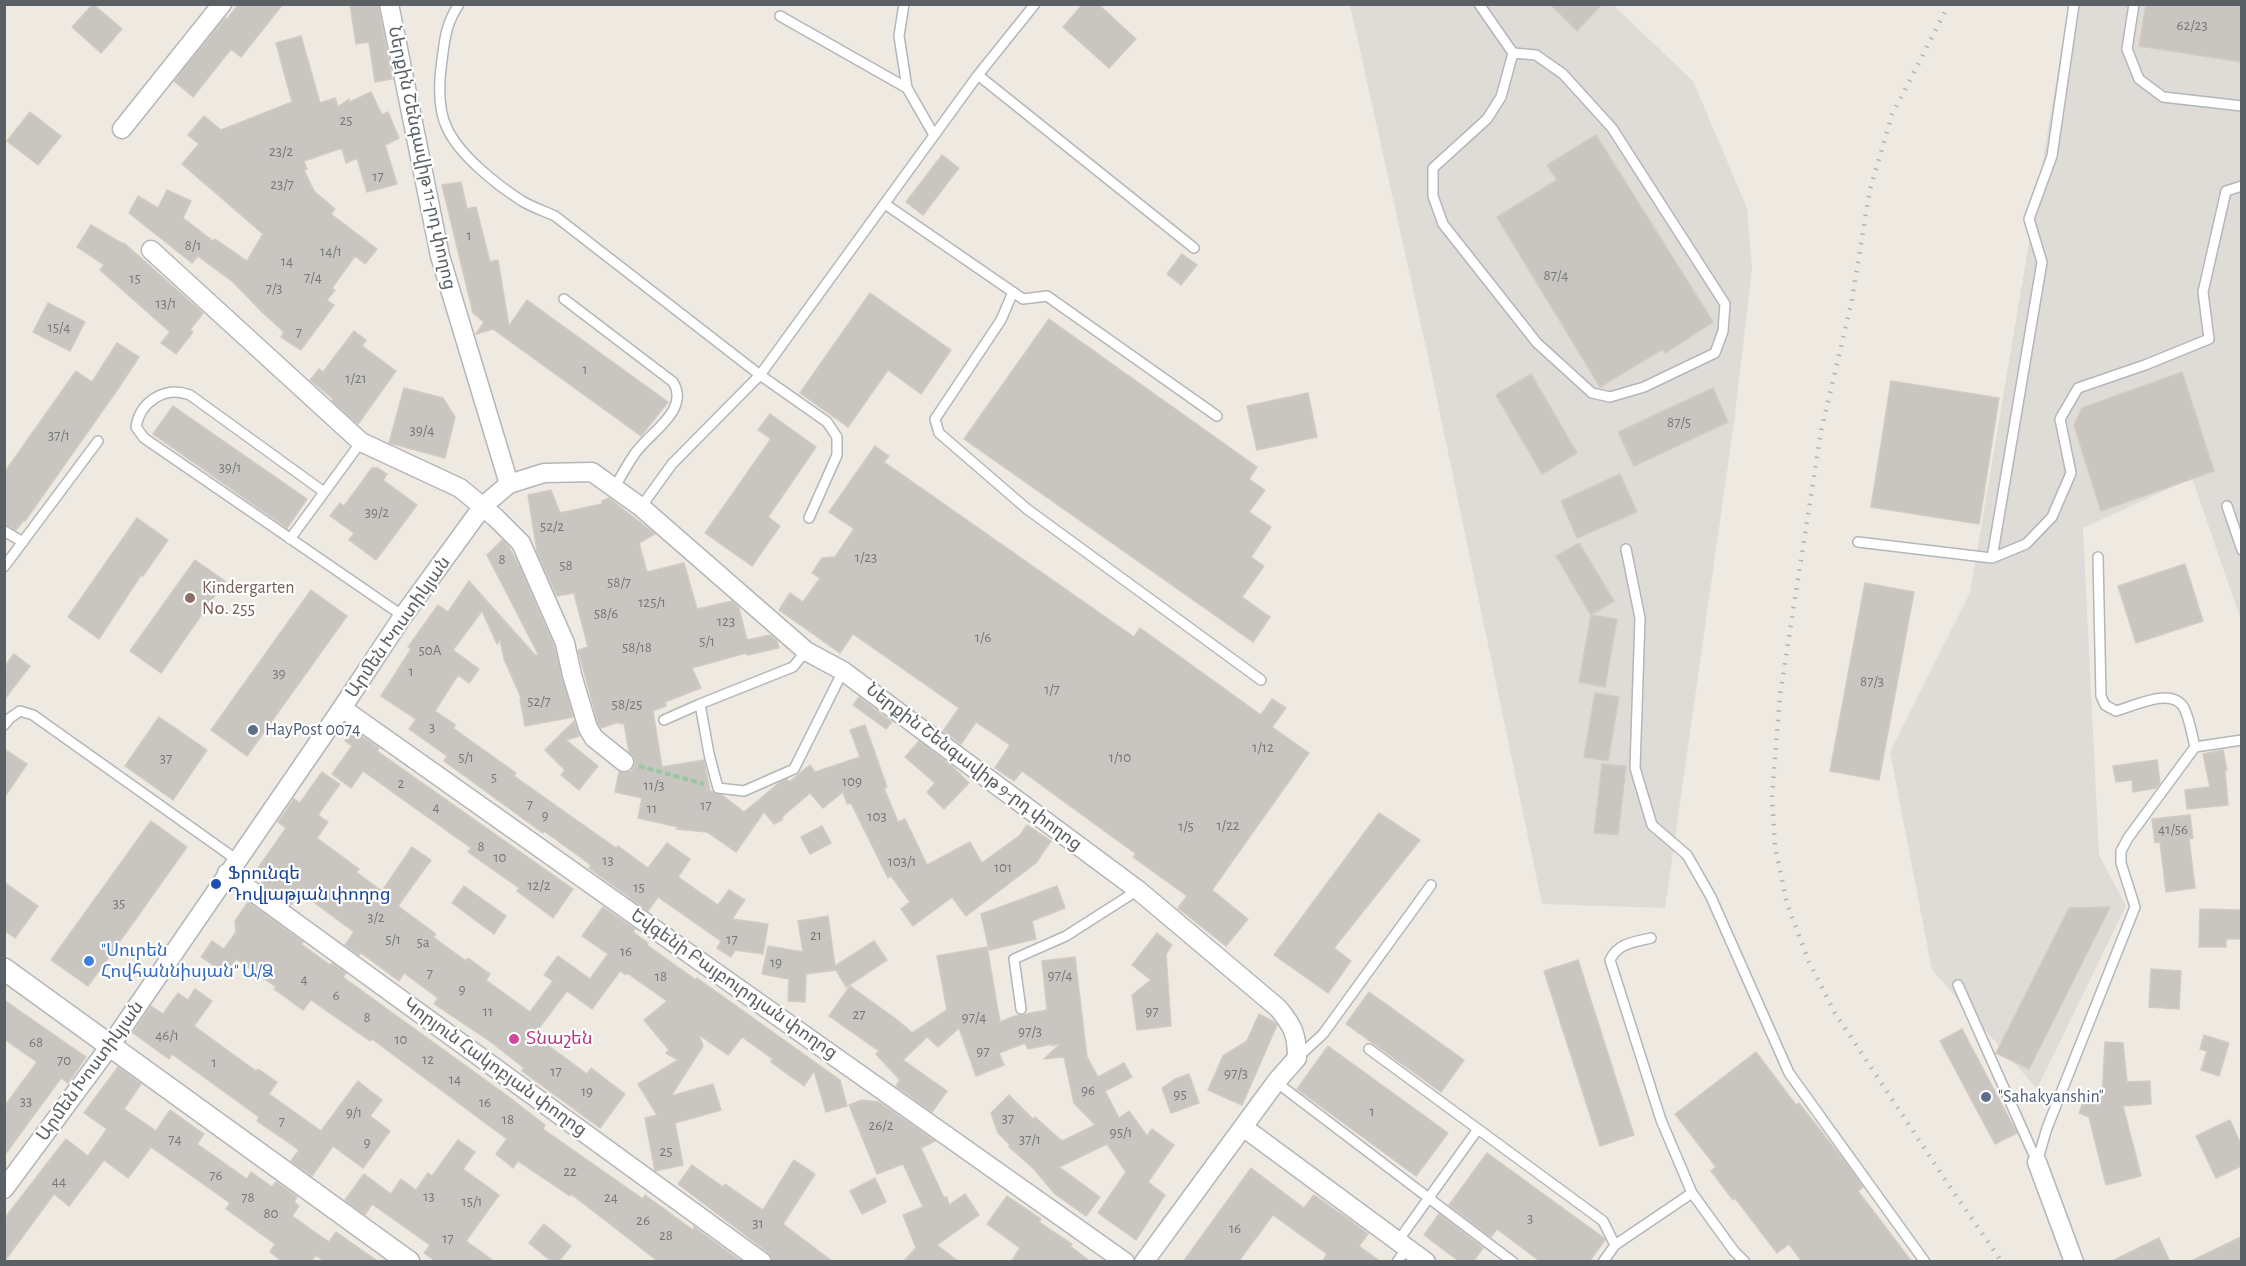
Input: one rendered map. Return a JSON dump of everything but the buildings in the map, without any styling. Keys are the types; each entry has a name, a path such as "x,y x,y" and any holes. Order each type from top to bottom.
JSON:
{"street":[{"path":"122,129 222,4"},
{"name":"Ներքին Շենգավիթ 11-րդ փողոց","path":"389,4 440,256 509,484"},
{"path":"152,250 361,442 460,488 483,506 521,543 565,643 588,728 594,738 624,762"},
{"name":"Ներքին Շենգավիթ 9-րդ փողոց","path":"544,473 592,472 615,487 806,651 843,670 1138,890 1278,1008 1292,1025 1297,1042 1297,1058"},
{"name":"Արմեն Խոստիկյան","path":"4,1189 110,1046 403,616 483,506 509,484 544,473"},
{"name":"Եվգենի Բայբուրդյան փողոց","path":"342,708 1125,1262"},
{"name":"Կորյուն Հակոբյան փողոց","path":"232,867 762,1262"},
{"path":"4,969 409,1262"},
{"path":"1144,1262 1276,1082 1297,1058"},
{"path":"1243,1128 1401,1250 1426,1262"},
{"path":"2037,1162 2074,1262"}],"lane":[{"path":"459,4 449,21 439,78 441,106 446,128 461,149 477,165 522,202 555,216 760,375 827,422 837,437 837,455 809,518"},
{"path":"904,4 899,36 907,88 934,135"},
{"path":"641,507 672,464 760,375 978,75 1035,4"},
{"path":"1479,4 1513,53"},
{"path":"1992,558 2042,262 2029,219 2052,156 2074,4"},
{"path":"2134,4 2127,49 2139,79 2163,97 2241,105"},
{"path":"780,15 907,88"},
{"path":"1513,53 1536,55 1563,74 1612,128 1725,304 1723,331 1714,353 1644,387 1610,397 1592,393 1537,343 1443,224 1433,196 1433,168 1487,119 1501,97 1513,53"},
{"path":"978,75 1194,248"},
{"path":"1858,542 1992,558 2026,544 2052,517 2072,473 2060,418 2078,388 2209,339 2203,292 2226,192 2241,186"},
{"path":"885,204 1023,298 1047,296 1217,416"},
{"path":"1013,292 1001,320 935,419 939,433 1027,509 1261,680"},
{"path":"564,299 673,382 676,388 677,402 673,412 634,455 615,487"},
{"path":"324,492 190,395 180,391 154,397 138,416 136,427 144,438 403,616"},
{"path":"4,567 98,441"},
{"path":"290,538 361,442"},
{"path":"2227,506 2241,550"},
{"path":"4,531 23,542"},
{"path":"1626,549 1640,618 1635,768 1652,825 1687,855 1712,897 1789,1073 1925,1262"},
{"path":"2098,557 2101,696 2105,705 2116,711 2164,697 2177,700 2185,709 2195,747"},
{"path":"664,720 793,667 806,651"},
{"path":"700,704 718,788 744,790 794,768 843,670"},
{"path":"4,725 20,711 33,715 232,867"},
{"path":"2037,1162 2047,1128 2135,907 2121,863 2121,851 2128,838 2195,747 2241,740"},
{"path":"1297,1058 1323,1034 1431,885"},
{"path":"1021,1009 1014,959 1066,936 1138,890"},
{"path":"1651,938 1620,946 1610,960 1661,1120 1692,1193 1734,1251 1745,1262"},
{"path":"1958,985 2037,1162"},
{"path":"1369,1049 1603,1221 1615,1245"},
{"path":"1276,1082 1513,1262"},
{"path":"1401,1250 1430,1197 1478,1129"},
{"path":"1604,1262 1615,1245 1692,1193"}],"path":[{"path":"624,762 718,788"}],"shaded area":[{"path":"1350,5 1613,5 1693,81 1747,208 1752,268 1734,423 1665,908 1542,904 1429,361"},
{"path":"2069,5 2241,5 2241,620 2192,478 2083,528 2099,855 2126,906 2037,1089 1932,970 1890,752 1970,593"}],"railway":[{"path":"1949,4 1892,115 1870,189 1851,305 1821,431 1780,695 1772,796 1775,846 1787,904 1809,962 1835,1013 2002,1262"}],"place":[{"name":"Kindergarten Nօ․ 255","path":"190,598"},
{"name":"HayPost 0074","path":"253,730"},
{"name":"Ֆրունզե Դովլաթյան փողոց","path":"216,884"},
{"name":"\"Սուրեն Հովհաննիսյան\" Ա/Ձ","path":"89,961"},
{"name":"Տնաշեն","path":"514,1039"},
{"name":"\"Sahakyanshin\"","path":"1986,1097"}]}
